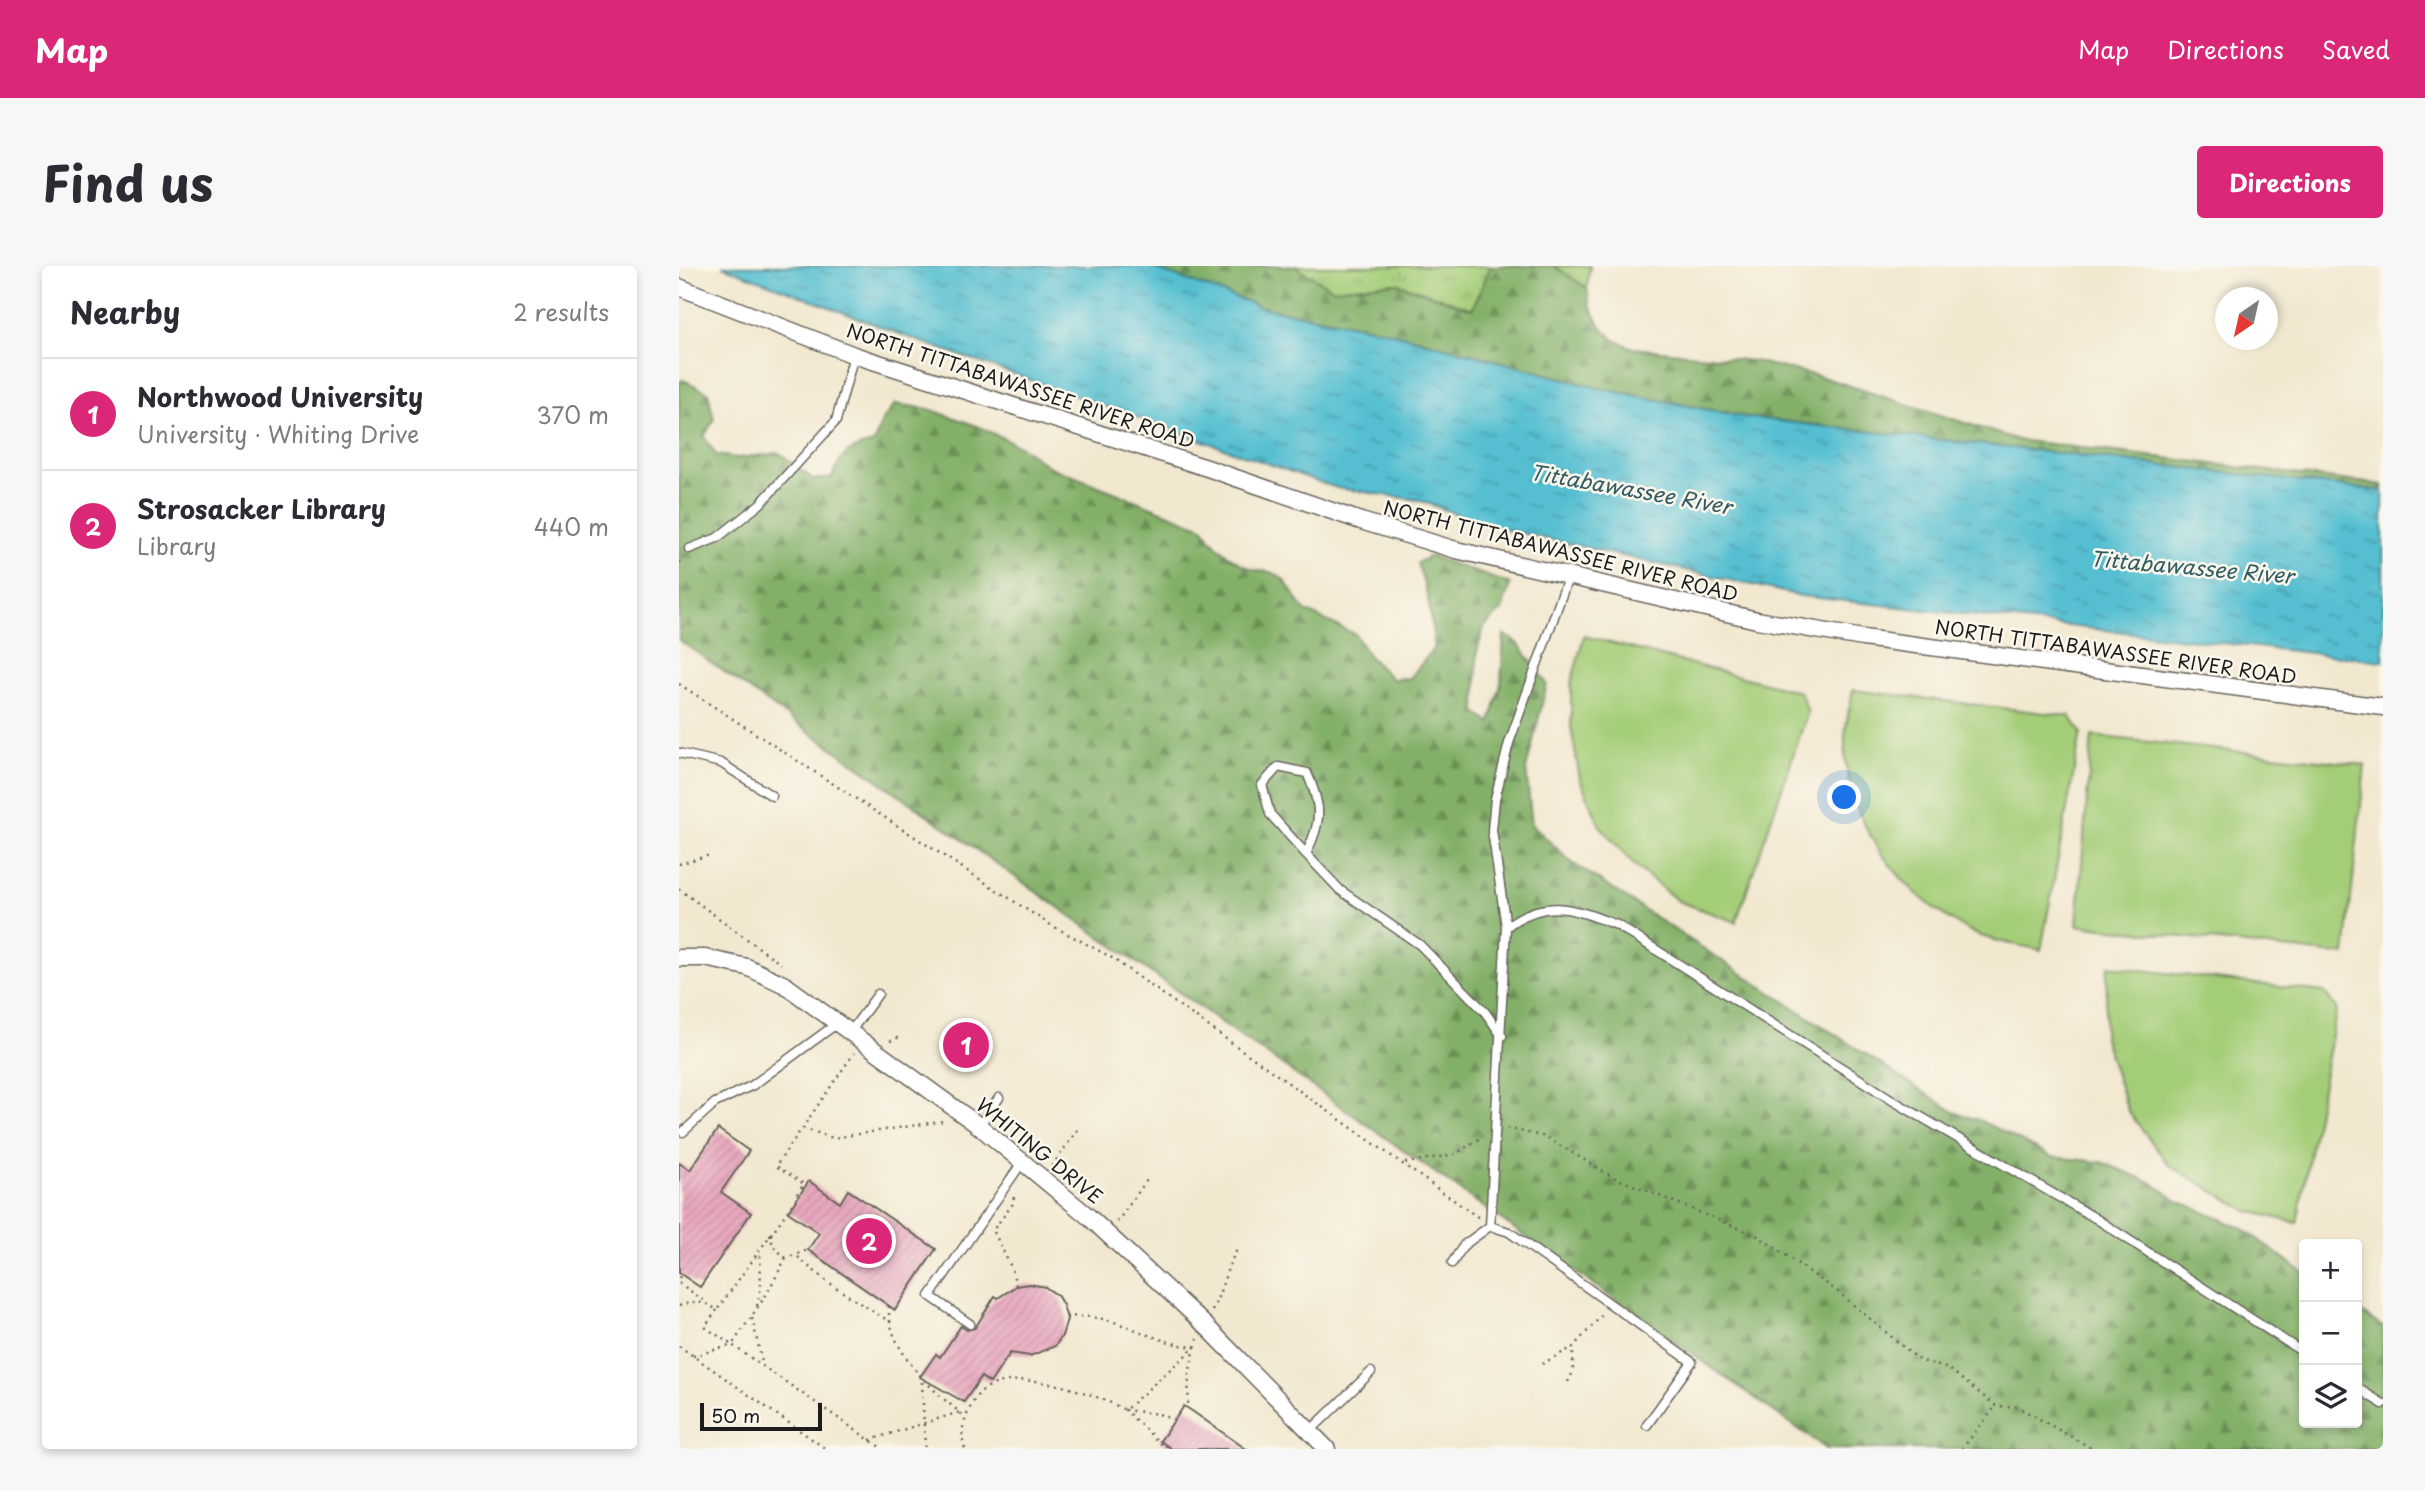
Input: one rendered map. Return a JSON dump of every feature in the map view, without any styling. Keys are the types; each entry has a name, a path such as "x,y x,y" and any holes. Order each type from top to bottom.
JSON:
{"street":[{"name":"NORTH TITTABAWASSEE RIVER ROAD","path":"679,287 854,355 1207,468 1361,522 1456,550 1757,620 1850,636 2383,707"},
{"name":"WHITING DRIVE","path":"679,958 705,958 747,967 785,985 845,1026 979,1126 1109,1236 1205,1325 1327,1449"}],"lane":[{"path":"689,549 717,538 760,504 837,421 854,355"},
{"path":"1452,1263 1464,1245 1490,1226 1506,928 1492,830 1495,799 1509,743 1569,575"},
{"path":"679,754 721,762 772,796"},
{"path":"1306,854 1318,830 1319,800 1307,773 1278,767 1262,785 1270,814 1306,854 1340,890 1420,945 1485,1012 1502,1036"},
{"path":"1506,928 1524,913 1552,906 1579,911 1617,925 1678,961 1897,1103 2095,1218 2299,1350"},
{"path":"683,1132 715,1104 753,1085 845,1026 878,994"},
{"path":"979,1126 999,1098"},
{"path":"970,1324 930,1296 1023,1161"},
{"path":"1490,1226 1509,1232 1692,1362 1647,1425"},
{"path":"1310,1432 1371,1372"},
{"path":"2362,1391 2383,1404"}],"path":[{"path":"679,684 1049,924 1109,956 1405,1163 1490,1226"},
{"path":"679,864 711,855"},
{"path":"679,889 791,971"},
{"path":"883,1449 705,1327 804,1184 776,1166 855,1052 902,1036"},
{"path":"803,1128 833,1138 877,1133 906,1125 950,1121"},
{"path":"1405,1163 1457,1154 1497,1126 1546,1137 1613,1177 1758,1236 1837,1290 1919,1360 1949,1369 1996,1406 2018,1407 2093,1449"},
{"path":"1037,1174 1050,1169 1078,1129"},
{"path":"1109,1236 1147,1180"},
{"path":"1015,1192 1012,1205 993,1230 1012,1269 1016,1286"},
{"path":"770,1234 773,1246 786,1258"},
{"path":"1188,1409 1189,1374 1195,1348 1219,1296 1227,1266 1239,1247"},
{"path":"756,1310 761,1287 759,1248"},
{"path":"693,1356 732,1345 786,1258 808,1250"},
{"path":"797,1256 831,1286 892,1323"},
{"path":"679,1283 717,1310"},
{"path":"679,1306 706,1302"},
{"path":"1542,1364 1573,1347 1611,1304"},
{"path":"889,1306 900,1344 922,1380 966,1417"},
{"path":"1066,1317 1084,1315 1119,1322 1175,1346 1195,1348"},
{"path":"751,1316 762,1366"},
{"path":"679,1346 826,1449"},
{"path":"1567,1382 1573,1372 1573,1347"},
{"path":"1125,1410 1195,1348"},
{"path":"922,1380 925,1449"},
{"path":"965,1449 962,1426 982,1391 1010,1382 1074,1389 1101,1397 1125,1410 1164,1447 1166,1445"},
{"path":"1962,1449 1996,1406"},
{"path":"1125,1410 1159,1414 1175,1420"},
{"path":"870,1440 960,1412"}],"green space":[{"path":"1147,266 1294,266 1333,289 1396,283 1472,309 1491,266 1554,266 1587,288 1590,306 1601,327 1614,340 1633,348 1753,361 1819,376 2018,440 2383,485 2383,491 1745,417 1598,388 1382,330 1265,308"},
{"path":"1294,266 1491,266 1473,309 1396,283 1333,289"},
{"path":"1554,266 1590,266 1587,288"},
{"path":"683,380 708,392 714,419 704,437 716,455 738,458 779,453 814,480 832,477 847,453 874,443 881,423 895,404 929,409 977,426 1018,445 1050,467 1203,527 1215,544 1232,558 1252,569 1272,572 1284,580 1305,611 1355,634 1368,655 1392,679 1410,678 1435,647 1427,593 1417,563 1430,556 1510,584 1502,610 1484,627 1477,652 1476,712 1490,723 1501,684 1504,634 1518,643 1547,684 1526,769 1532,825 1571,862 1954,1112 1981,1121 2052,1157 2101,1162 2151,1182 2176,1200 2242,1228 2299,1269 2299,1428 2362,1428 2362,1313 2383,1327 2383,1449 1827,1449 679,640 679,382"},
{"path":"1584,636 1800,692 1808,712 1736,922 1678,901 1633,864 1600,826 1580,779 1571,727 1571,684"},
{"path":"1853,690 2070,716 2081,733 2041,950 1981,936 1948,918 1923,899 1881,853 1854,798 1847,768 1845,737"},
{"path":"2092,736 2365,765 2345,955 2077,925"},
{"path":"2108,966 2324,992 2337,1008 2297,1223 2248,1211 2169,1165 2128,1111 2104,1038"}],"water":[{"name":"Tittabawassee River","path":"722,266 1147,266 1265,308 1382,330 1598,388 1745,417 2383,491 2383,661 1801,596 1485,525 1419,500 1337,488 905,336"}],"building":[{"path":"718,1129 749,1151 721,1192 751,1213 700,1287 679,1273 679,1163 690,1170"},
{"path":"809,1181 840,1203 848,1190 936,1249 895,1310 808,1250 819,1233 788,1212"},
{"path":"1029,1284 1045,1287 1057,1295 1063,1305 1067,1319 1062,1336 1055,1346 1030,1356 1010,1353 990,1383 981,1377 964,1402 920,1377 936,1354 940,1357 961,1326 967,1330 975,1328 995,1296 998,1298 1016,1286"},
{"path":"1184,1406 1246,1449 1172,1449 1160,1441"}],"place":[{"name":"Northwood University","path":"966,1045"},
{"name":"Strosacker Library","path":"869,1241"}]}
